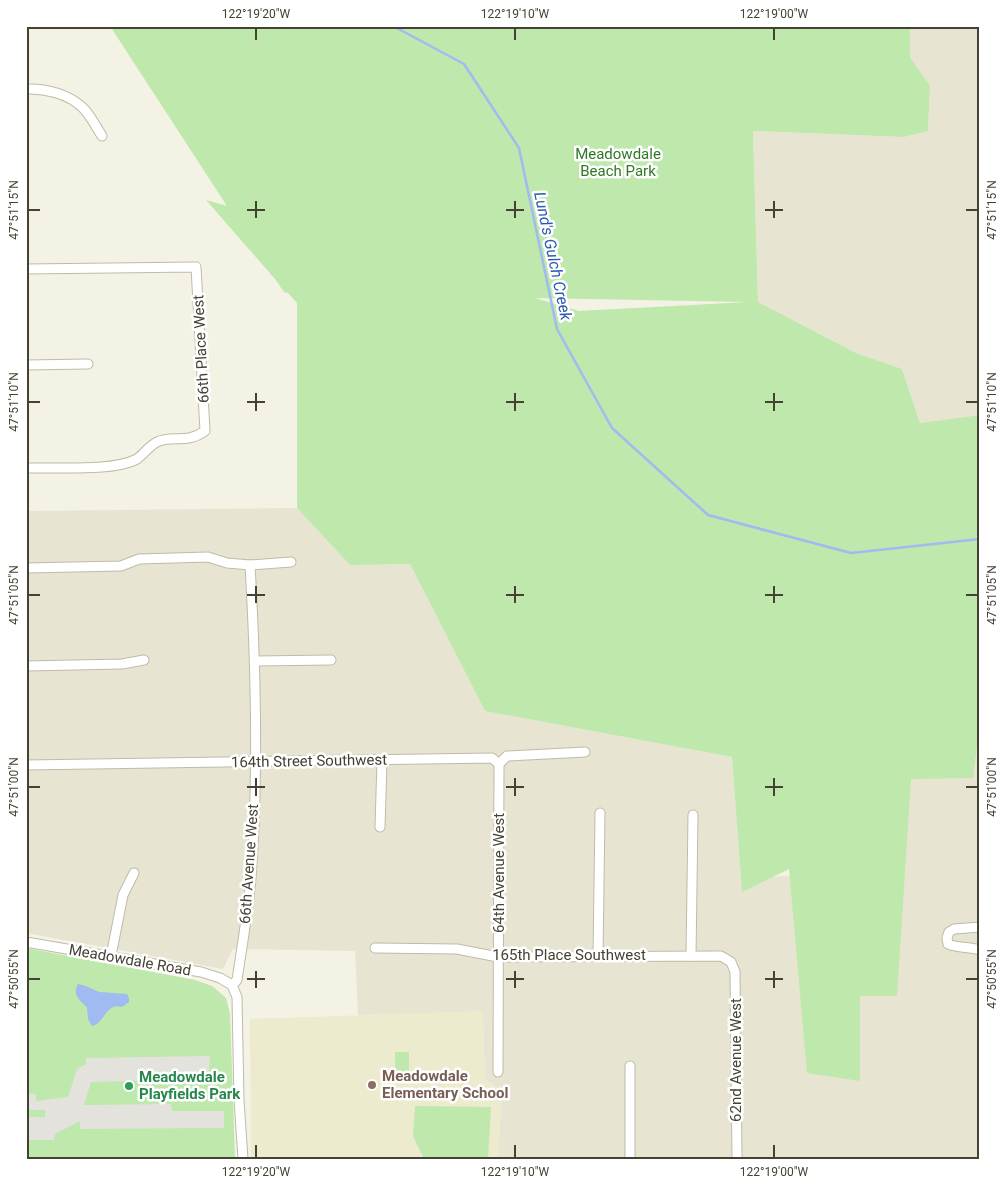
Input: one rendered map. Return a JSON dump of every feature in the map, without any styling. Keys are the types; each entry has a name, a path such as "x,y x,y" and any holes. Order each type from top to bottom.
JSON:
{"street":[{"path":"26,89 51,91 75,102 82,107 102,136"},
{"name":"66th Place West","path":"26,269 196,267 205,431 186,440 158,441 138,458 124,464 107,467 26,468"},
{"path":"26,365 88,364"},
{"path":"26,568 121,566 139,559 199,557 208,557 227,563 250,565 291,562"},
{"name":"66th Avenue West","path":"232,985 237,980 251,879 256,762 256,661 250,565"},
{"path":"26,666 122,664 144,660"},
{"path":"256,661 331,660"},
{"path":"499,764 507,756 585,752"},
{"name":"164th Street Southwest","path":"26,765 492,758 499,764"},
{"path":"380,827 382,761"},
{"name":"64th Avenue West","path":"498,1072 499,764"},
{"path":"598,956 600,813"},
{"path":"691,956 693,815"},
{"path":"111,956 123,895 134,873"},
{"path":"980,927 954,929 949,932 947,938 948,944 952,946 980,950"},
{"name":"Meadowdale Road","path":"26,942 201,972 220,978 232,985"},
{"name":"165th Place Southwest","path":"375,948 456,949 498,957 721,956 731,962"},
{"name":"62nd Avenue West","path":"731,962 735,972 736,1159"},
{"path":"232,985 237,998 239,1100 243,1159"},
{"path":"630,1066 630,1159"}],"shaded area":[{"path":"910,26 977,26 980,415 920,423 902,369 856,353 758,302 753,131 904,137 928,131 930,86 910,57"},
{"path":"297,508 350,565 410,564 485,711 732,757 741,878 818,875 852,986 896,777 980,609 980,1159 498,1159 502,1091 485,1079 482,1012 358,1015 355,951 233,949 223,969 26,933 26,511"},
{"name":"Meadowdale Elementary School","path":"483,1011 485,1079 502,1091 498,1159 251,1159 250,1019"},
{"path":"210,1056 209,1071 181,1073 181,1080 91,1082 84,1105 171,1104 172,1111 224,1111 224,1128 80,1129 80,1121 55,1134 54,1140 26,1140 26,1117 45,1117 45,1110 26,1110 26,1094 36,1094 36,1101 68,1097 77,1069 86,1064 86,1058"}],"green space":[{"name":"Meadowdale Beach Park","path":"110,26 910,26 910,57 930,86 928,131 904,137 753,131 758,302 856,353 902,369 920,423 980,415 980,721 973,778 911,779 897,996 860,996 860,1081 807,1073 789,869 742,892 732,757 485,711 410,564 350,565 297,508 297,303 288,293 284,292 275,279 206,200 227,206","holes":["535,298 748,302 579,311"]},
{"name":"Meadowdale Playfields Park","path":"26,948 195,980 212,986 226,998 230,1014 235,1159 26,1159"},
{"path":"395,1052 409,1052 409,1076 395,1076"},
{"path":"415,1106 491,1107 488,1159 424,1159 413,1136"}],"water":[{"path":"78,984 99,992 127,994 129,1002 122,1007 112,1007 100,1021 92,1026 88,1019 87,1007 79,1000 76,994"}],"waterway":[{"name":"Lund's Gulch Creek","path":"393,26 464,64 519,148 557,329 612,428 708,515 851,553 980,539"}],"place":[{"name":"Meadowdale Elementary School","path":"372,1085"},
{"name":"Meadowdale Playfields Park","path":"129,1086"}]}
